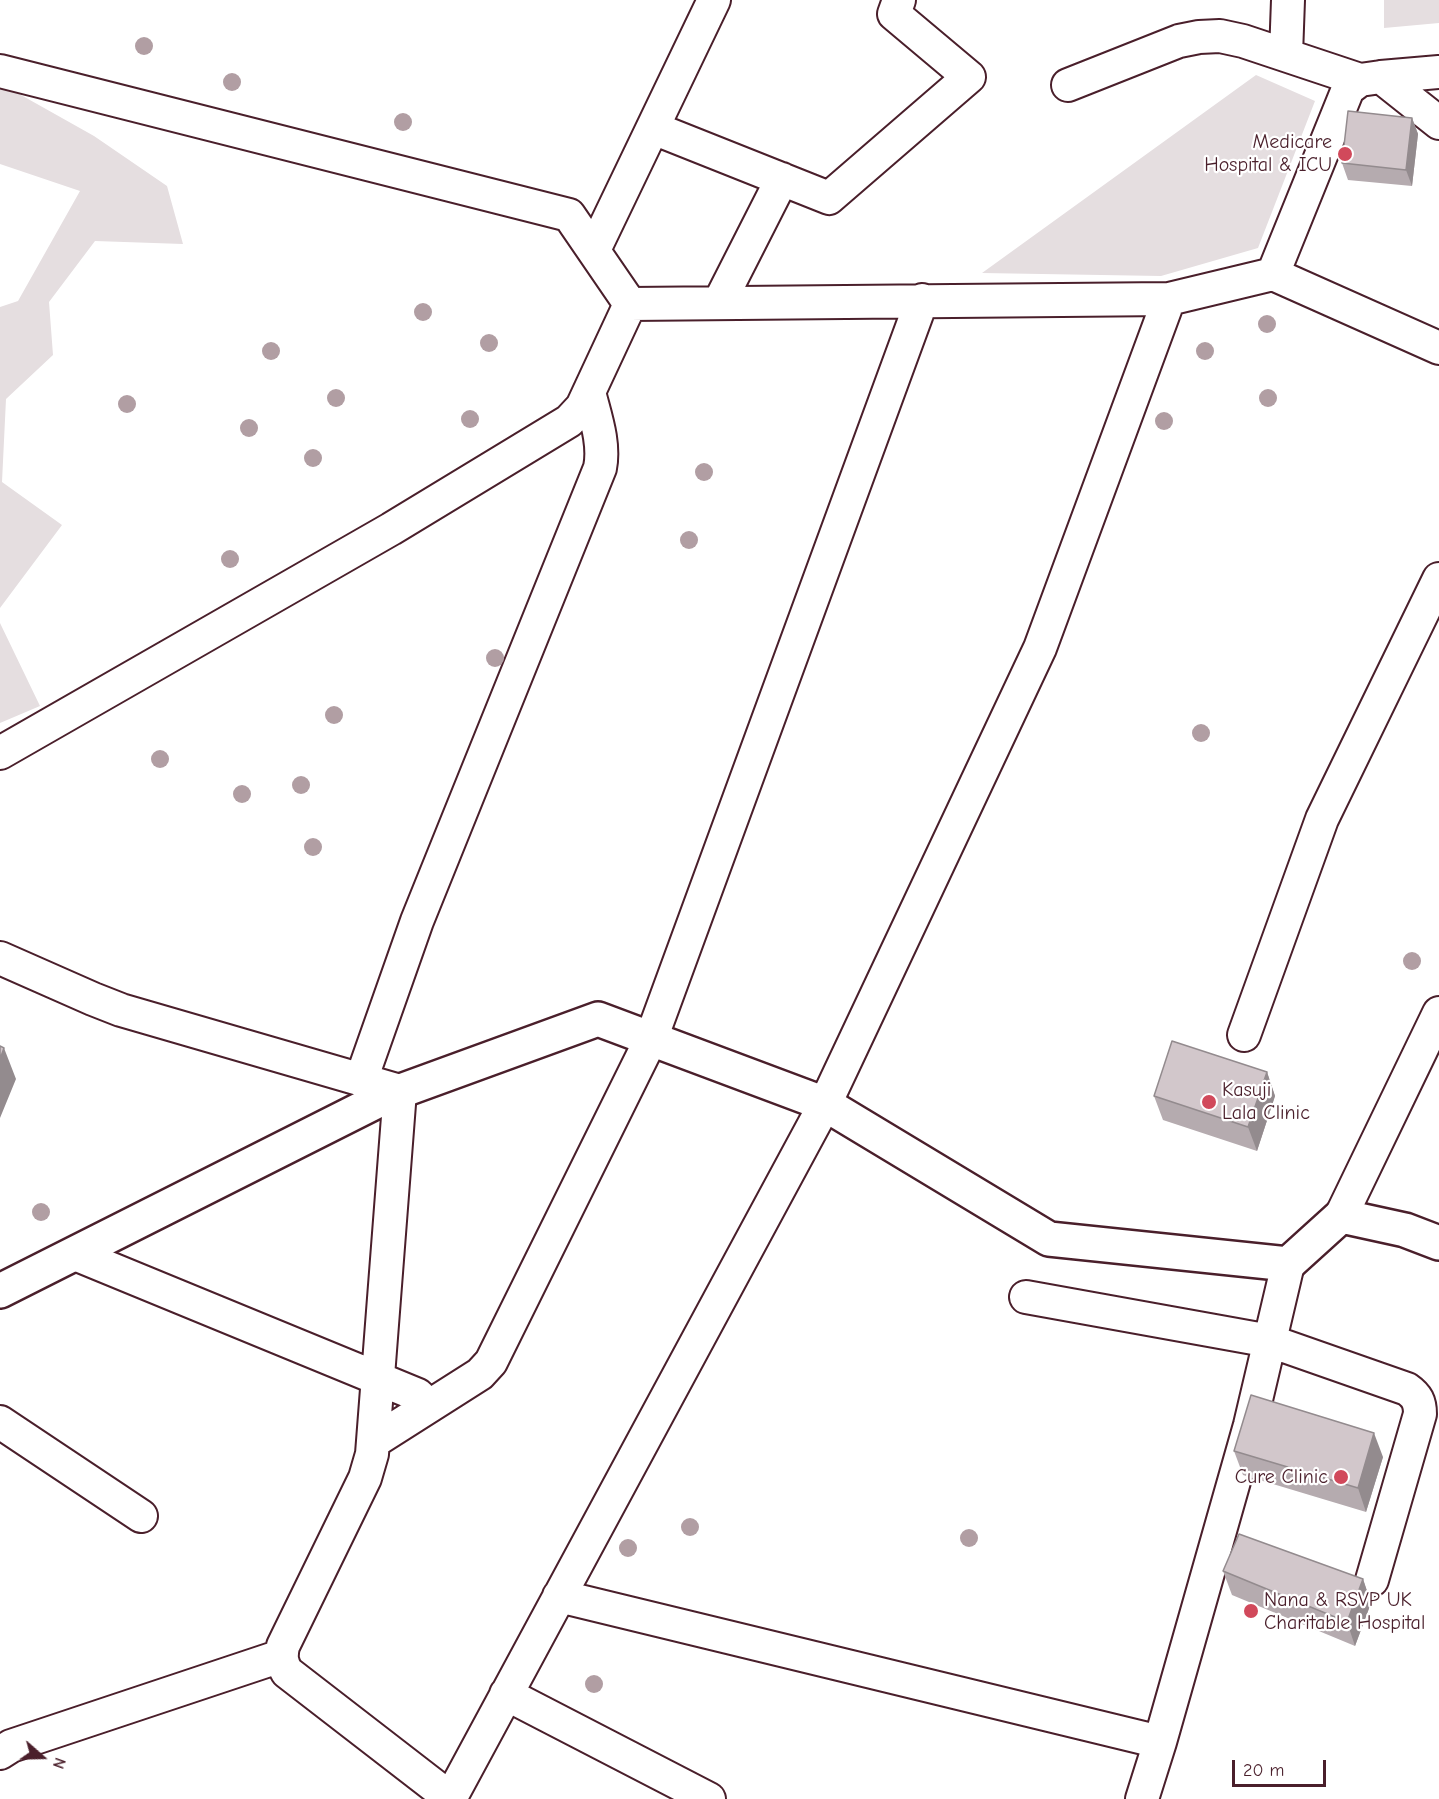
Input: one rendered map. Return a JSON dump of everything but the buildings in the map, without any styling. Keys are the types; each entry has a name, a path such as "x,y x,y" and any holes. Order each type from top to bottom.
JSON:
{"street":[{"path":"594,250 714,0"},
{"path":"653,128 829,198 969,77 894,14 899,0"},
{"path":"1286,55 1288,0"},
{"path":"1068,85 1179,40 1220,36 1371,78 1439,123"},
{"path":"0,71 570,215 630,304"},
{"path":"1273,274 1348,89 1371,78 1439,72"},
{"path":"719,303 782,179"},
{"path":"630,304 1169,298 1273,274 1439,348"},
{"path":"400,1091 372,1454 365,1478 283,1646 281,1656 282,1664 287,1672 450,1798 825,1104 1040,648 1169,298"},
{"path":"373,1442 480,1374 491,1362 651,1039 922,300"},
{"path":"0,753 391,529 569,421 582,407 630,304"},
{"path":"361,1080 417,921 600,468 602,445 589,392"},
{"path":"1244,1035 1322,819 1439,579"},
{"path":"0,958 121,1010 400,1091"},
{"path":"1142,1799 1250,1425 1288,1264 1341,1216 1439,1013"},
{"path":"1,1293 376,1101 598,1019 825,1104 1049,1239 1288,1264"},
{"path":"1341,1216 1405,1230 1439,1243"},
{"path":"75,1254 378,1377 418,1395 428,1407"},
{"path":"1026,1297 1270,1341 1407,1389 1416,1395 1420,1404 1420,1414 1372,1580"},
{"path":"0,1422 141,1516"},
{"path":"559,1596 1160,1742"},
{"path":"8,1741 281,1656"},
{"path":"506,1694 709,1799"}],"shaded area":[{"path":"1384,0 1439,0 1439,23 1384,28"},
{"path":"1256,75 1315,101 1258,248 1161,276 982,273"},
{"path":"0,85 94,136 167,186 183,244 95,241 49,302 53,355 6,399 2,482 62,525 0,608 0,307 18,301 80,191 0,164"},
{"path":"0,623 40,706 0,723"}],"place":[{"name":"Medicare Hospital & ICU","path":"1345,154"},
{"name":"Kasuji Lala Clinic","path":"1209,1102"},
{"name":"Cure Clinic","path":"1341,1477"},
{"name":"Nana & RSVP UK Charitable Hospital","path":"1251,1611"}]}
